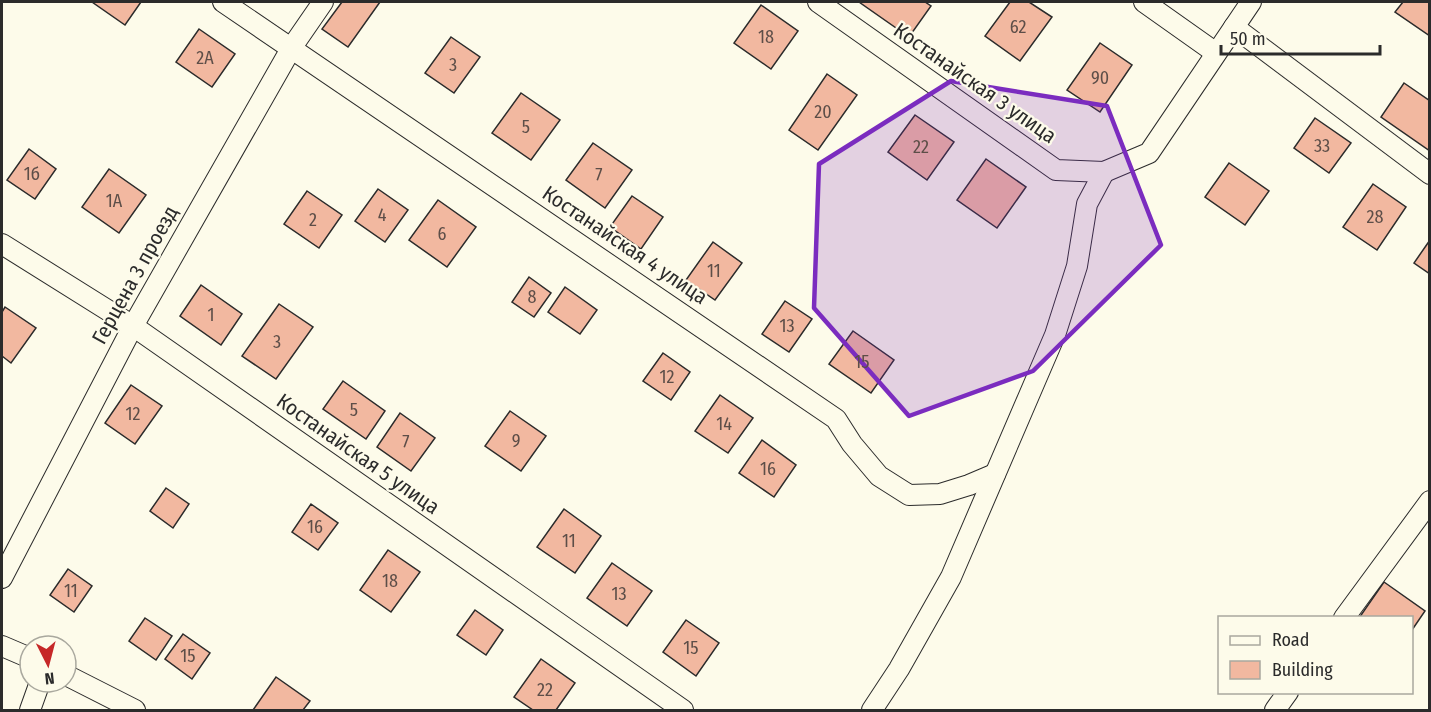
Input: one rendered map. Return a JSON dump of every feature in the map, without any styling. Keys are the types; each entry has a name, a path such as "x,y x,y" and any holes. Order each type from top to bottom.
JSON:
{"street":[{"name":"Костанайская 4 улица","path":"223,2 836,419 852,444 879,476 909,495 940,494 995,474"},
{"name":"Герцена 3 проезд","path":"2,578 133,326 292,47 323,2"},
{"name":"Костанайская 3 улица","path":"818,2 1056,170 1104,172 1149,153 1216,53"},
{"path":"1144,2 1216,53 1251,2"},
{"path":"1234,27 1430,174"},
{"path":"872,711 899,669 951,577 1055,335 1077,266 1087,204 1104,172"},
{"name":"Костанайская 5 улица","path":"2,244 133,326 649,685 683,711"},
{"path":"1345,616 1430,501"},
{"path":"2,646 18,653"},
{"path":"78,681 135,711"},
{"path":"30,711 36,694"},
{"path":"1275,711 1287,694"}],"highlighted area":[{"path":"951,81 1107,106 1161,245 1033,371 909,416 814,308 819,164"}],"building":[{"path":"92,2 141,2 125,25"},
{"path":"342,2 380,2 348,47 322,29"},
{"path":"859,2 925,2 931,6 909,37"},
{"path":"1010,2 1029,2 1052,17 1020,61 985,36"},
{"path":"1403,2 1430,2 1430,36 1395,12"},
{"path":"761,5 798,31 771,69 734,43"},
{"path":"199,29 235,54 212,87 176,62"},
{"path":"451,37 480,57 454,93 425,73"},
{"path":"1100,43 1132,65 1100,112 1067,90"},
{"path":"827,74 857,95 818,150 789,130"},
{"path":"1404,83 1430,101 1430,151 1381,117"},
{"path":"521,93 560,120 531,160 492,133"},
{"path":"915,115 954,142 927,180 888,152"},
{"path":"1315,118 1351,143 1329,173 1294,148"},
{"path":"593,143 632,170 605,208 566,180"},
{"path":"29,149 56,169 35,199 7,180"},
{"path":"986,159 1026,187 997,228 957,200"},
{"path":"1229,163 1269,191 1245,225 1205,197"},
{"path":"109,169 146,195 119,233 82,207"},
{"path":"1373,184 1406,207 1377,250 1343,227"},
{"path":"378,189 408,210 385,242 355,221"},
{"path":"307,191 342,215 319,248 284,224"},
{"path":"632,196 663,217 641,249 610,227"},
{"path":"438,200 476,227 447,267 409,240"},
{"path":"1430,240 1430,274 1414,263"},
{"path":"713,242 742,263 715,300 686,280"},
{"path":"529,277 551,293 534,317 512,302"},
{"path":"201,285 242,314 221,345 180,316"},
{"path":"565,287 597,310 580,334 548,312"},
{"path":"785,301 812,319 789,352 762,334"},
{"path":"279,304 313,327 276,379 242,356"},
{"path":"5,307 36,328 11,363 2,356 2,312"},
{"path":"853,331 894,360 871,393 829,364"},
{"path":"663,353 690,372 671,400 643,381"},
{"path":"343,381 385,411 366,439 323,409"},
{"path":"131,385 162,406 135,444 105,423"},
{"path":"720,395 753,418 728,453 695,431"},
{"path":"510,411 546,436 521,471 485,446"},
{"path":"400,413 435,438 411,471 377,447"},
{"path":"762,440 796,465 774,497 739,473"},
{"path":"166,488 189,504 173,528 150,511"},
{"path":"311,504 338,523 318,550 292,532"},
{"path":"564,509 601,536 575,573 537,547"},
{"path":"388,550 420,572 391,612 360,590"},
{"path":"612,563 652,591 627,626 587,598"},
{"path":"68,569 92,586 74,612 50,595"},
{"path":"1384,582 1425,611 1413,629 1413,616 1360,616"},
{"path":"475,610 503,630 486,655 457,635"},
{"path":"145,618 172,636 156,660 129,641"},
{"path":"686,620 719,643 696,676 663,652"},
{"path":"183,634 210,653 192,679 165,659"},
{"path":"541,659 575,683 556,710 533,710 514,697"},
{"path":"276,677 310,701 303,710 253,710"}]}
